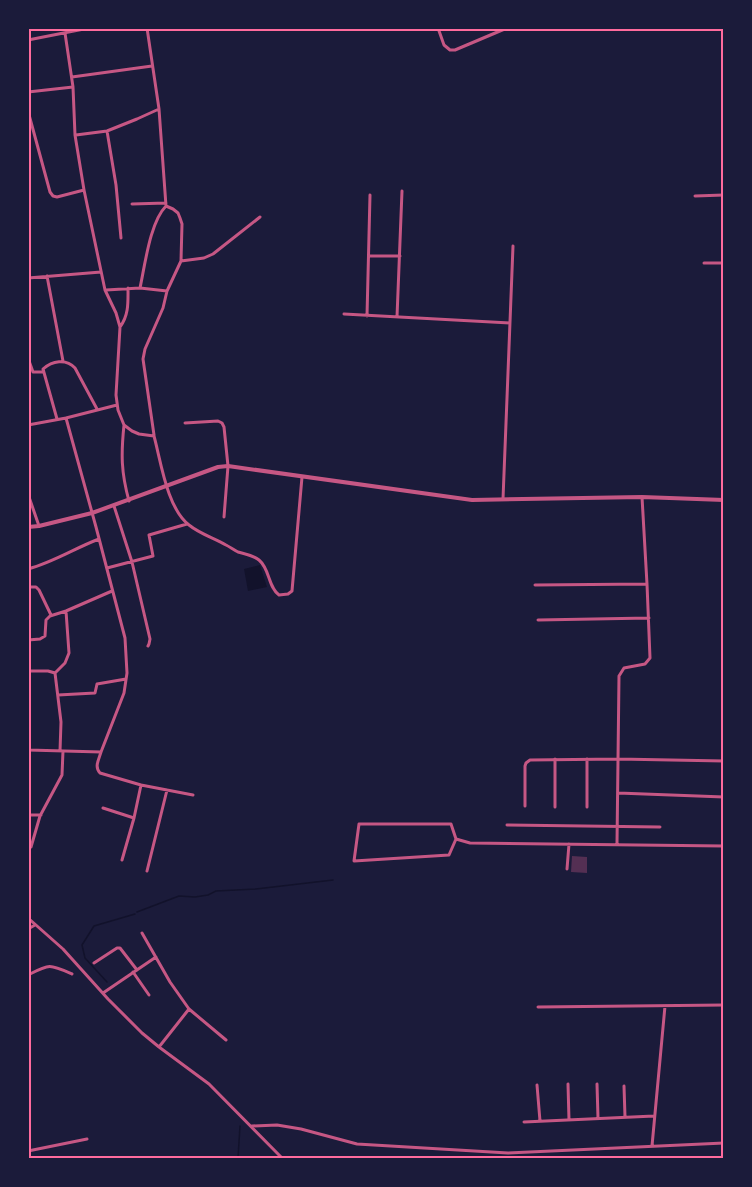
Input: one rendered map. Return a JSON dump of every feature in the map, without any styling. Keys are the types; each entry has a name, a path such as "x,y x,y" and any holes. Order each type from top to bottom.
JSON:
{"street":[{"path":"54,28 55,35"},
{"path":"28,40 89,28"},
{"path":"140,288 156,221 166,205 159,109 147,28"},
{"path":"438,28 444,45 450,50 455,50 507,28"},
{"path":"65,33 73,87 75,135 84,190 105,290 116,312 120,327 116,395 124,425 122,466 129,501"},
{"path":"72,77 152,66"},
{"path":"28,93 73,87"},
{"path":"75,135 107,131 159,109"},
{"path":"28,111 50,192 57,197 84,190"},
{"path":"107,131 122,238"},
{"path":"397,317 402,190"},
{"path":"367,316 370,195"},
{"path":"695,196 723,195"},
{"path":"132,204 166,205 178,213 180,218 181,261 167,291 163,308 143,359 154,436 177,511 188,524 233,549 259,559 265,567 275,592 279,596 288,594 292,591 302,477"},
{"path":"181,261 195,260 213,254 260,217"},
{"path":"503,500 513,246"},
{"path":"369,256 400,256"},
{"path":"704,263 723,263"},
{"path":"28,278 101,272"},
{"path":"47,276 63,361"},
{"path":"120,327 128,310 128,288"},
{"path":"105,290 140,288 167,291"},
{"path":"344,314 510,323"},
{"path":"28,358 33,372 43,372"},
{"path":"57,419 43,372 45,366 63,361 75,368 97,409"},
{"path":"28,425 117,405"},
{"path":"66,418 125,638 124,693 101,752 98,771 141,785 193,795"},
{"path":"185,423 218,421 222,423 225,430 228,466 224,517"},
{"path":"124,425 139,434 154,436"},
{"path":"28,526 39,526 92,513 218,467 228,466 455,498 503,500 642,497 723,500"},
{"path":"28,494 39,526"},
{"path":"617,844 619,676 624,668 645,664 650,658 642,497"},
{"path":"114,506 132,562 150,639 148,646"},
{"path":"106,569 153,556 149,535 188,524"},
{"path":"28,569 46,564 99,539"},
{"path":"535,585 647,584"},
{"path":"28,587 36,587 39,590 51,615"},
{"path":"28,640 45,636 47,617 112,591"},
{"path":"55,673 65,663 69,653 66,611"},
{"path":"538,620 649,618"},
{"path":"28,671 55,673"},
{"path":"31,847 41,815 62,775 61,722 55,673"},
{"path":"58,695 95,693 97,684 126,679"},
{"path":"29,693 29,750 101,752"},
{"path":"555,759 555,807"},
{"path":"587,759 587,807"},
{"path":"525,806 526,763 530,760 723,761"},
{"path":"122,860 141,785"},
{"path":"147,871 167,790"},
{"path":"618,793 723,797"},
{"path":"103,808 134,818"},
{"path":"28,814 41,815"},
{"path":"359,824 451,824 456,839 448,855 354,861 359,824"},
{"path":"507,825 660,827"},
{"path":"456,839 471,843 723,846"},
{"path":"567,869 569,844"},
{"path":"28,918 63,949 142,1033 209,1084 282,1158"},
{"path":"28,928 35,925"},
{"path":"142,933 180,998 189,1009 226,1040"},
{"path":"94,963 120,948 149,995"},
{"path":"103,993 156,957"},
{"path":"28,975 48,966 54,966 72,974"},
{"path":"538,1007 723,1005"},
{"path":"652,1146 665,1006"},
{"path":"159,1047 189,1009"},
{"path":"568,1084 569,1120"},
{"path":"597,1084 598,1118"},
{"path":"537,1085 540,1121"},
{"path":"624,1086 625,1117"},
{"path":"524,1122 655,1116"},
{"path":"252,1126 277,1125 301,1129 357,1144 508,1153 723,1143"},
{"path":"28,1151 87,1139"}],"shaded area":[{"path":"260,565 267,587 248,591 244,569"}],"building":[{"path":"572,856 587,857 587,873 571,872"}],"waterway":[{"path":"137,912 179,896 195,897 216,891 333,880"},
{"path":"107,982 85,958 82,945 94,926 135,914"},
{"path":"238,1158 240,1126"}]}
